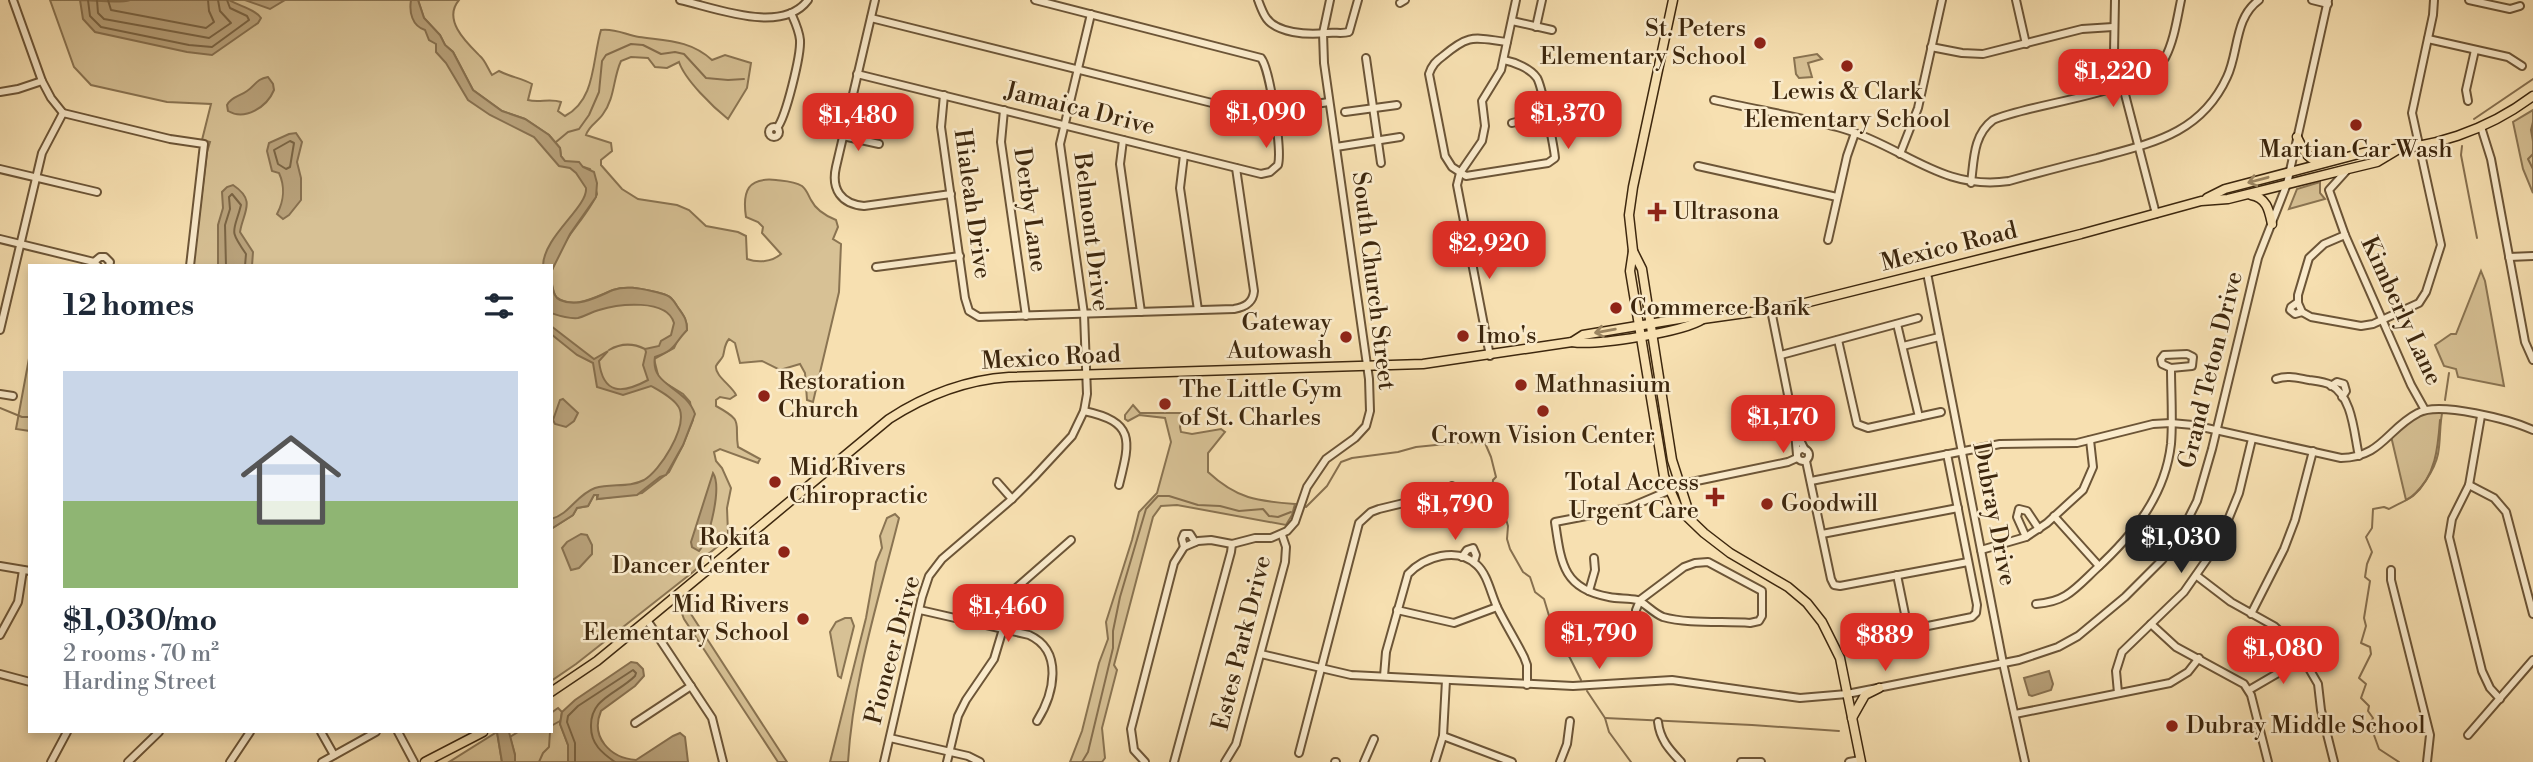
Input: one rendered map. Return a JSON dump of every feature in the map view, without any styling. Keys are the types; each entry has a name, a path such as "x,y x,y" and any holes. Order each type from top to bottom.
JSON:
{"main road":[{"path":"1673,0 1629,215 1633,251 1630,271 1662,465 1678,508 1713,542 1788,587 1812,609 1827,629 1837,649 1860,761"},
{"name":"Mexico Road","path":"553,691 597,661 876,429 917,401 952,387 983,379 1444,363 1572,342 1586,344 1641,335 1652,328 1690,317 1703,319 1771,310 1927,272 2155,214 2201,201 2225,189 2374,150 2397,150 2418,145 2481,127 2533,96"},
{"path":"2297,137 2311,159 2328,162"},
{"name":"Mexico Road","path":"2201,201 2228,199 2376,162 2397,150"},
{"path":"2248,194 2262,199 2272,224"},
{"path":"1633,251 1642,269 1672,460 1691,519"},
{"name":"Mexico Road","path":"1572,342 1583,335 1639,326 1652,328"},
{"path":"1852,718 1865,695 1879,688"},
{"path":"425,762 481,733"}],"street":[{"path":"13,0 43,80 51,98 63,113 170,139 204,144 190,264"},
{"path":"680,0 759,18 778,18 808,0"},
{"path":"875,0 834,182 840,196 849,204 864,206 951,194"},
{"path":"1035,0 1261,58 1267,67 1274,110"},
{"path":"1258,0 1265,16 1277,26 1311,35 1349,32 1357,0"},
{"name":"South Church Street","path":"1282,534 1295,522 1307,487 1326,459 1355,438 1366,426 1370,411 1368,366 1324,63 1323,33 1330,0"},
{"path":"1490,356 1457,194 1460,173 1482,142 1485,126 1482,101 1501,69 1516,0"},
{"path":"1536,27 1542,0"},
{"path":"1900,154 1918,108 1942,0"},
{"path":"2016,0 2026,44"},
{"path":"2115,0 2114,52 2155,214"},
{"path":"1971,183 1977,140 1983,129 1993,120 2121,85 2144,77 2160,65 2165,57 2181,0"},
{"path":"2312,0 2328,2"},
{"path":"2344,236 2324,244 2309,258 2298,302 2302,312 2311,317 2361,326 2382,320 2419,303 2426,292 2441,245 2412,113 2434,0"},
{"path":"2469,0 2510,9 2520,6"},
{"path":"1714,100 1855,133 1947,176 1971,183 2009,181 2138,147 2178,132 2208,107 2228,76 2242,22 2253,2"},
{"name":"Grand Teton Drive","path":"1261,654 1352,675 1573,686 1693,681 1787,698 1813,698 1847,694 2003,663 2039,654 2078,636 2095,624 2156,567 2189,519 2204,483 2251,281 2287,184 2328,2"},
{"path":"777,128 784,115 800,44 790,13"},
{"name":"Belmont Drive","path":"1086,374 1084,314 1060,144 1091,14"},
{"path":"871,18 1240,110 1261,112 1329,102"},
{"path":"1512,21 1552,30"},
{"path":"1931,47 1973,54 1994,53 2082,29 2113,27"},
{"path":"1504,60 1513,62 1535,76 1539,82 1555,153 1552,161 1466,176 1445,156 1428,79 1431,68 1463,40 1474,38 1507,43"},
{"path":"2428,39 2514,59 2522,66"},
{"path":"2468,101 2466,86 2475,50"},
{"path":"1366,58 1381,163"},
{"name":"Jamaica Drive","path":"858,74 1266,174 1278,165 1280,152 1274,110"},
{"path":"0,92 43,80"},
{"name":"Hialeah Drive","path":"944,95 941,127 967,304 974,315 1026,316"},
{"path":"1345,112 1397,104"},
{"name":"Derby Lane","path":"1004,110 1001,142 1026,316"},
{"path":"0,330 3,307 22,244 42,153 63,113"},
{"path":"1512,123 1546,115"},
{"path":"2481,127 2491,159 2526,348 2533,360"},
{"path":"1828,240 1847,156 1855,133"},
{"path":"843,136 879,144"},
{"path":"1336,147 1401,137"},
{"path":"1123,140 1120,164 1141,312"},
{"path":"1184,155 1181,188 1198,310"},
{"path":"1698,166 1837,197"},
{"path":"1026,316 1234,309 1248,304 1254,291 1236,168"},
{"path":"0,169 97,192"},
{"name":"Kimberly Lane","path":"2348,169 2329,190 2344,236 2425,410 2444,409 2533,430"},
{"path":"0,239 96,264 100,257 105,257 110,264"},
{"path":"876,267 960,256"},
{"path":"2509,257 2533,256"},
{"name":"Dubray Drive","path":"1927,272 2003,663 2025,762"},
{"path":"1771,310 1795,430 1797,457 1800,461 1806,461"},
{"path":"1781,355 1918,318"},
{"path":"1897,324 1919,417"},
{"path":"1903,346 1940,337"},
{"path":"1838,340 1857,424 1868,428 1941,412"},
{"path":"2187,354 2193,357 2192,366 2171,368 2162,364 2164,355 2187,354"},
{"path":"2036,604 2059,600 2099,566 2130,536 2151,504 2169,455 2171,368"},
{"name":"Pioneer Drive","path":"884,762 927,582 935,567 1012,499 1072,436 1084,411 1086,374"},
{"path":"2276,379 2288,376 2331,386 2348,407 2359,456"},
{"path":"0,394 13,396"},
{"path":"1811,481 2000,444 2070,443 2153,424 2171,423 2341,458 2359,456 2379,446 2407,419 2425,410"},
{"path":"1084,411 1113,420 1125,435 1128,450 1119,485"},
{"path":"2481,416 2469,485 2450,527 2450,548 2482,671 2490,688 2500,699"},
{"path":"1795,430 1809,456 1806,461 1834,585 1968,562"},
{"path":"2118,693 2115,680 2119,659 2127,646 2197,576 2228,525 2239,494 2252,439"},
{"path":"1981,550 2026,537 2039,529 2087,484 2093,467 2090,440"},
{"path":"1636,610 1640,600 1684,567 1699,562 1717,566 1760,589 1764,597 1762,617 1752,623 1668,618 1650,610 1640,600 1585,592 1568,576 1559,552 1555,523 1628,508 1687,483 1788,462 1797,457 1800,450 1805,450"},
{"path":"2251,614 2292,530 2313,451"},
{"path":"1897,575 1906,619 1913,629 1972,617 1976,613 1977,605 1947,454"},
{"path":"997,482 1012,499"},
{"path":"2469,485 2494,498 2506,512 2533,614"},
{"path":"1299,754 1359,523 1378,509 1437,495 1452,486"},
{"path":"1822,534 1958,508"},
{"path":"2026,537 2017,517 2019,509 2027,511 2039,529"},
{"path":"2054,516 2099,566"},
{"name":"Estes Park Drive","path":"1195,542 1190,534 1184,534 1184,547 1195,542 1211,540 1231,544 1282,534 1286,547 1286,562 1261,654 1233,751 1225,762"},
{"path":"947,762 962,707 995,659 1015,589 1071,540"},
{"path":"1174,762 1209,638 1231,544"},
{"path":"1145,762 1134,750 1131,729 1174,563 1184,547"},
{"path":"1462,557 1469,548 1473,548 1476,555 1474,562"},
{"path":"1384,676 1387,652 1408,574 1417,565 1442,557 1462,557 1474,562 1480,569 1524,657 1527,665 1527,685"},
{"path":"1585,592 1595,570 1594,558"},
{"path":"0,566 27,571 18,602 0,635"},
{"path":"2391,570 2391,580 2427,722 2430,748 2427,762"},
{"path":"2197,576 2231,602 2281,632 2296,646 2318,684 2321,710 2334,762"},
{"path":"1973,588 1988,586"},
{"path":"1397,610 1454,623 1497,607"},
{"path":"920,610 1036,638 1047,648 1052,657 1053,672 1048,695 1037,721"},
{"path":"647,620 712,718 723,762"},
{"path":"2151,624 2166,639 2239,680 2249,690 2268,762"},
{"path":"2015,714 2180,679 2199,658"},
{"path":"2249,690 2304,658"},
{"path":"2468,735 2533,660"},
{"path":"0,674 28,681"},
{"path":"1435,762 1443,736 1446,680"},
{"path":"635,723 691,686"},
{"path":"1560,762 1567,744 1570,721"},
{"path":"1658,722 1661,737 1681,762"},
{"path":"51,762 66,733"},
{"path":"128,762 158,733"},
{"path":"230,762 249,733"},
{"path":"322,733 334,755"},
{"path":"322,762 374,733"},
{"path":"399,733 414,762"},
{"path":"1443,736 1512,762"},
{"path":"890,738 968,756 980,762"},
{"path":"1364,762 1374,739"},
{"path":"1849,762 1860,761"},
{"path":"1741,762 1760,762"}],"shaded area":[{"path":"50,0 414,0 420,16 475,98 521,125 557,157 576,167 592,196 549,264 193,264 210,142 202,140 211,104 167,102 91,85 74,67"},
{"path":"418,0 459,0 453,15 458,31 492,75 499,71 532,84 528,100 561,102 558,111 565,116 575,109 588,90 601,30 678,42 704,53 712,60 725,55 751,63 747,88 728,119 693,85 679,62 667,68 655,67 648,58 631,57 621,61 607,108 586,135 611,143 612,151 601,160 601,165 622,189 638,199 677,205 689,210 706,226 746,236 747,259 769,260 781,254 762,233 763,227 746,217 746,193 759,181 786,181 802,186 816,207 836,220 838,227 833,239 841,244 839,292 813,402 807,400 805,373 800,364 780,370 762,361 740,363 735,343 729,339 716,370 736,395 730,399 720,397 716,400 716,406 735,419 738,447 760,459 758,463 720,449 714,452 731,488 727,508 728,533 723,542 701,560 703,563 693,572 553,680 553,528 573,515 577,508 588,506 594,495 597,495 597,499 642,493 669,472 693,420 690,402 683,394 659,379 654,359 674,348 679,337 687,330 686,323 671,298 645,290 618,289 577,302 563,301 556,297 553,289 553,267 557,256 597,194 590,169 565,161 560,148 549,135 525,119 502,111 473,90 453,52 424,18"},
{"path":"1817,54 1822,59 1808,63 1812,77 1799,78 1794,58"},
{"path":"2533,110 2533,193 2523,169 2513,122"},
{"path":"2320,182 2320,193 2325,199 2289,209 2297,189"},
{"path":"2481,271 2504,386 2458,377 2456,369 2444,366 2435,345 2451,334 2456,334"},
{"path":"606,301 666,304 680,327 655,352 649,370 684,404 680,443 648,483 598,492 553,523 553,305"},
{"path":"28,364 28,431 16,429"},
{"path":"1133,405 1140,413 1183,413 1181,432 1192,434 1221,429 1225,432 1208,453 1208,472 1228,488 1248,497 1295,504 1286,525 1177,505 1161,506 1153,517 1114,665 1117,670 1102,728 1105,758 1102,762 1070,762 1082,731 1099,663 1108,639 1106,622 1139,512 1157,493 1171,442 1165,418 1139,415 1128,421 1125,419"},
{"path":"2443,409 2434,467 2421,486 2406,500 2391,436 2415,414"},
{"path":"895,514 899,518 861,669 848,762 830,762 866,618 876,562 882,548 880,536 887,518"},
{"path":"687,608 787,762 778,762 684,619 681,611"},
{"path":"851,618 854,626 841,678 838,676 830,632 836,622"},
{"path":"558,708 562,712 560,724 568,745 568,762 515,762 510,737 516,733 553,733 553,712"},
{"path":"495,733 497,733 502,762 449,762"}],"water":[{"path":"80,0 229,0 261,18 258,23 212,55 95,32 83,19"},
{"path":"245,0 285,0 270,9"},
{"path":"411,0 418,0 424,18 453,52 473,90 502,111 525,119 549,135 560,148 565,161 579,162 594,172 597,183 596,197 570,234 553,268 553,264 543,264 545,255 585,196 586,188 576,173 570,168 559,166 534,137 490,115 468,100 446,63 436,52 436,44 429,40 425,30 414,22"},
{"path":"268,77 274,90 261,107 241,114 228,111 227,105 231,100"},
{"path":"296,133 302,142 297,162 301,178 301,200 283,219 277,214 282,199 282,183 279,173 272,171 267,151 269,143"},
{"path":"233,185 245,196 247,202 240,232 253,252 252,264 218,264 218,225 223,208 222,192"},
{"path":"553,288 560,300 574,303 624,288 651,291 671,298 684,317 687,330 671,349 655,357 655,367 663,380 684,397 695,414 683,445 666,475 637,495 597,499 598,495 594,495 588,506 577,508 573,515 553,528 553,518 588,491 638,482 650,475 670,449 681,418 675,403 651,386 623,395 597,387 593,363 577,355 553,336 553,328 594,359 608,351 599,361 605,380 609,386 615,388 630,388 648,380 643,365 645,349 659,346 661,341 671,335 674,323 670,315 652,306 629,305 607,308 578,318 553,314"},
{"path":"563,399 578,413 574,421 566,427 555,424 553,420 560,400"},
{"path":"713,473 716,489 714,512 699,551 692,547 691,542"},
{"path":"581,534 587,535 592,545 592,554 579,568 571,570 562,548"},
{"path":"631,662 637,663 643,669 644,676 601,711 598,720 600,737 618,755 636,760 680,733 685,737 688,762 568,762 568,745 560,724 562,712"},
{"path":"2049,671 2053,684 2051,690 2029,695 2024,678"},
{"path":"497,733 509,733 515,762 502,762"}],"waterway":[{"path":"556,142 568,132 579,129 589,115 599,92 602,61 606,55 631,44 643,45 661,54 684,54 706,78 744,79"},
{"path":"2474,119 2533,79"},
{"path":"2533,122 2533,141"},
{"path":"2462,146 2461,155 2477,238"},
{"path":"2533,154 2528,159 2533,169"},
{"path":"609,350 627,345 645,349"},
{"path":"2445,400 2449,373"},
{"path":"0,408 28,417"},
{"path":"2399,762 2379,749 2370,724 2373,718 2368,711 2369,706 2361,698 2366,684 2359,678 2371,654 2370,647 2361,643 2366,626 2364,618 2370,581 2365,577 2372,552 2366,537 2372,528 2373,509 2389,509 2407,500 2427,479 2437,451 2440,420"},
{"path":"1306,507 1327,486 1341,462 1352,458 1416,447 1485,443 1496,477 1493,480 1495,496 1503,509 1508,526 1507,539 1510,549 1523,572 1530,577 1535,592 1544,599 1556,639 1581,680"},
{"path":"1082,762 1088,752 1113,648 1113,631 1120,597 1146,509 1158,496 1169,496 1198,505 1220,506 1239,511 1263,509 1269,516 1278,517 1291,512"},
{"path":"1587,691 1605,718 1609,732 1631,762"},
{"path":"1605,718 1839,731"},
{"path":"553,725 560,721"},
{"path":"539,762 549,747 550,733"}],"place":[{"name":"St. Peters Elementary School","path":"1760,43"},
{"name":"Lewis & Clark Elementary School","path":"1847,66"},
{"name":"Martian Car Wash","path":"2356,125"},
{"name":"Ultrasona","path":"1657,212"},
{"name":"Commerce Bank","path":"1616,308"},
{"name":"Imo's","path":"1463,336"},
{"name":"Gateway Autowash","path":"1346,337"},
{"name":"Mathnasium","path":"1521,385"},
{"name":"Restoration Church","path":"764,396"},
{"name":"The Little Gym of St. Charles","path":"1165,404"},
{"name":"Crown Vision Center","path":"1543,411"},
{"name":"Mid Rivers Chiropractic","path":"775,482"},
{"name":"Total Access Urgent Care","path":"1715,497"},
{"name":"Goodwill","path":"1767,504"},
{"name":"Rokita Dancer Center","path":"784,552"},
{"name":"Mid Rivers Elementary School","path":"803,619"},
{"name":"Dubray Middle School","path":"2172,726"}]}
